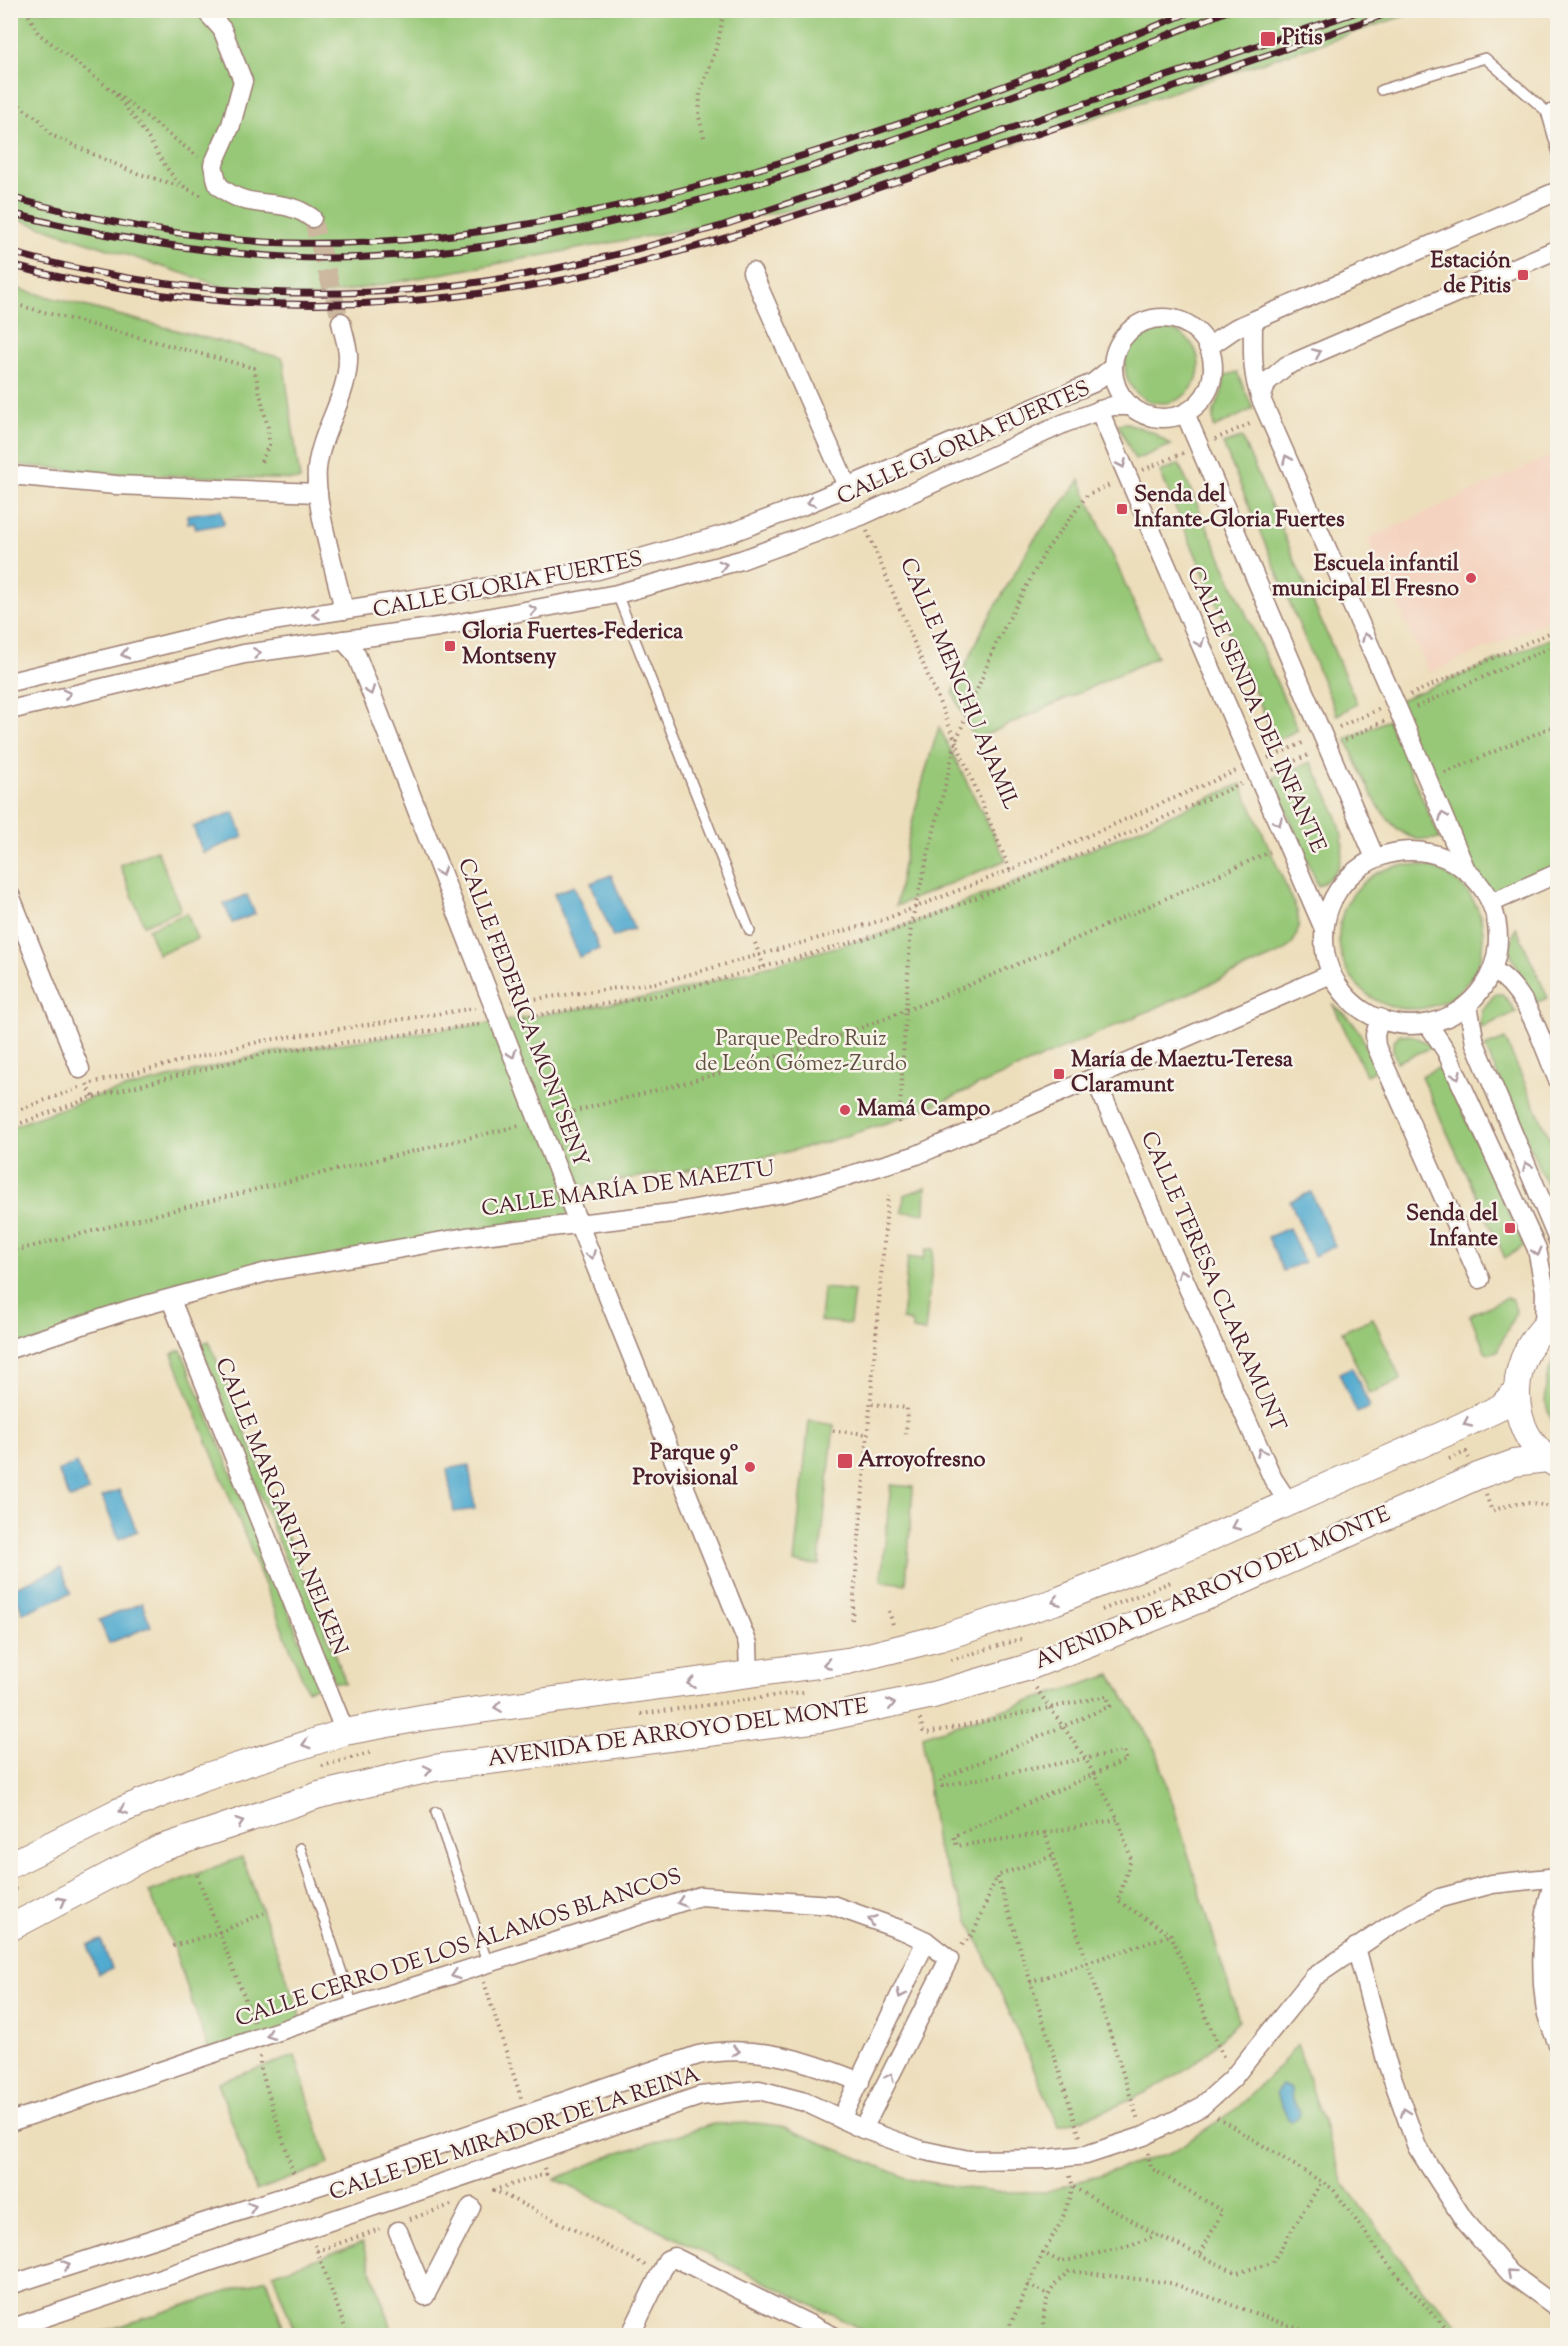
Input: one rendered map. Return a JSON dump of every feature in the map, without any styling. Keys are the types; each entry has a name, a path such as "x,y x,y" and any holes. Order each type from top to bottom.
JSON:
{"street":[{"path":"205,10 222,29 243,81 231,124 213,165 218,185 240,201 286,205 312,218"},
{"path":"1208,347 1236,328 1557,191"},
{"path":"1264,390 1286,366 1557,249"},
{"path":"752,272 848,488"},
{"path":"1173,319 1194,329 1208,347 1213,365 1210,385 1200,401 1185,413 1172,418 1160,417 1131,406 1114,383 1113,367 1116,349 1124,336 1139,324 1150,320 1173,319"},
{"path":"1253,321 1254,382 1264,390 1268,417 1398,708 1466,870"},
{"path":"341,322 348,353 345,384 322,443 317,470 318,493 344,610"},
{"name":"CALLE GLORIA FUERTES","path":"10,682 241,626 598,570 730,533 848,488 1093,383 1113,367"},
{"name":"CALLE GLORIA FUERTES","path":"10,710 41,700 244,654 438,627 617,594 741,560 861,516 1099,410 1112,406 1131,406"},
{"name":"CALLE SENDA DEL INFANTE","path":"1099,410 1324,929"},
{"path":"1185,413 1376,858"},
{"path":"10,475 116,485 318,493"},
{"name":"CALLE FEDERICA MONTSENY","path":"343,640 356,654 579,1225 748,1644 749,1676"},
{"path":"1398,852 1422,852 1446,858 1466,870 1481,885 1491,903 1498,924 1499,947 1493,970 1483,989 1468,1005 1449,1017 1428,1024 1403,1025 1360,1009 1343,993 1331,974 1325,952 1324,929 1329,907 1340,887 1356,870 1376,858 1398,852"},
{"path":"1491,903 1557,873"},
{"path":"10,895 80,1069"},
{"path":"1493,970 1503,975 1517,992 1557,1080"},
{"name":"CALLE MARÍA DE MAEZTU","path":"10,1349 128,1310 171,1300 271,1270 466,1237 579,1225 738,1202 844,1178 917,1155 1331,974"},
{"path":"1468,1005 1475,1043 1557,1240"},
{"path":"1380,1018 1375,1035 1376,1046 1480,1279"},
{"path":"1428,1024 1446,1051 1537,1249 1550,1321 1528,1347 1518,1370 1515,1392 1519,1417 1530,1440 1552,1462"},
{"name":"CALLE TERESA CLARAMUNT","path":"1095,1079 1269,1470 1289,1503"},
{"name":"CALLE MARGARITA NELKEN","path":"171,1300 345,1732"},
{"path":"10,1865 117,1812 201,1778 345,1732 426,1717 749,1676 869,1656 939,1638 1054,1602 1171,1555 1501,1407 1515,1392"},
{"name":"AVENIDA DE ARROYO DEL MONTE","path":"10,1928 159,1849 319,1796 434,1768 820,1719 933,1695 1029,1667 1216,1593 1478,1476 1514,1463 1552,1462"},
{"path":"1557,1876 1549,1899 1543,1966 1545,2006 1557,2044"},
{"name":"CALLE DEL MIRADOR DE LA REINA","path":"10,2329 700,2096 759,2090 805,2102 863,2129 921,2150 969,2160 1086,2155 1144,2136 1202,2107 1232,2079 1314,1977 1356,1947 1440,1898 1492,1884 1557,1876"},
{"name":"CALLE CERRO DE LOS ÁLAMOS BLANCOS","path":"10,2122 353,2006 700,1896 832,1905 908,1932 926,1941 949,1959"},
{"path":"841,2119 926,1941"},
{"path":"1356,1947 1360,1970 1386,2060 1417,2147 1464,2220 1510,2273 1557,2308"},
{"path":"863,2129 949,1959"},
{"name":"CALLE DEL MIRADOR DE LA REINA","path":"10,2285 349,2176 676,2062 722,2050 810,2061 860,2082"},
{"path":"398,2231 425,2296 471,2207"},
{"path":"630,2336 667,2260 674,2258 834,2336"}],"lane":[{"path":"1382,90 1485,58 1546,111 1557,153"},
{"path":"1546,111 1557,107"},
{"path":"617,594 750,931"},
{"path":"436,1812 484,1966"},
{"path":"300,1848 353,2006"}],"path":[{"path":"26,10 38,33 188,152 213,165"},
{"path":"704,137 699,117 700,93 718,44 724,10"},
{"path":"10,90 21,107 39,119 51,135 133,172 222,201 240,201"},
{"path":"112,90 143,129 163,167 189,189"},
{"path":"10,303 254,368 268,428 268,446 260,465"},
{"path":"899,1123 911,924 956,741 997,641 1045,552 1087,495 1268,417"},
{"name":"CALLE MENCHU AJAMIL","path":"861,516 1010,870"},
{"path":"10,1127 93,1097 268,1053 662,982 883,920 1326,741 1557,629"},
{"path":"10,1113 87,1084 262,1041 667,994 911,924 1016,882 1255,770 1398,708 1557,644"},
{"path":"1428,780 1557,724"},
{"path":"10,1252 731,1071 843,1034 906,1009 1287,844"},
{"path":"750,931 764,967"},
{"path":"852,1620 888,1195"},
{"path":"872,1404 907,1408 906,1436"},
{"path":"833,1431 869,1434"},
{"path":"1036,1688 1085,1758 1118,1819 1131,1859 1118,1901 1171,1935 1232,2079"},
{"path":"923,1731 927,1733 1107,1695 1110,1706 941,1779 942,1786 1124,1751 1126,1760 954,1836 957,1846 1118,1819"},
{"path":"1044,1833 1144,2136 1151,2168 1222,2211 1200,2255"},
{"path":"949,1959 974,1932 997,1876 1052,1856"},
{"path":"197,1875 255,2025"},
{"path":"997,1876 1086,2155"},
{"path":"173,1946 220,1932 264,1913"},
{"path":"1030,1982 1171,1935"},
{"path":"484,1966 527,2115"},
{"path":"260,2067 294,2176"},
{"path":"1202,2107 1333,2189 1392,2269 1453,2336"},
{"path":"538,2150 546,2174 494,2190 660,2273"},
{"path":"1005,2336 1043,2253 1062,2220 1073,2187 1064,2157"},
{"path":"1073,2187 1157,2235 1238,2273 1272,2263 1322,2181"},
{"path":"309,2228 348,2336"},
{"path":"1043,2253 1060,2262 1133,2245 1157,2235"},
{"path":"1046,2336 1042,2310 1059,2279 1071,2271 1131,2276 1172,2283 1318,2336"},
{"path":"1028,2285 1050,2295"}],"shaded area":[{"name":"Escuela infantil municipal El Fresno","path":"1557,453 1557,617 1429,673 1367,539"}],"green space":[{"path":"11,11 1419,11 840,201 276,304 11,217"},
{"path":"11,287 283,358 300,480 103,473 11,464"},
{"path":"1162,329 1176,332 1188,340 1196,352 1199,366 1196,380 1188,392 1176,400 1162,403 1148,400 1136,392 1128,380 1125,366 1128,352 1136,340 1148,332"},
{"path":"1237,372 1253,409 1214,428 1215,408 1223,390 1224,376"},
{"path":"1127,423 1152,432 1171,445 1135,460 1118,424"},
{"path":"1242,438 1357,704 1337,715 1223,444"},
{"path":"1179,464 1298,730 1276,741 1160,472"},
{"path":"1080,480 1157,657 975,740 953,693 983,628 1033,541"},
{"path":"1557,636 1557,873 1491,903 1481,885 1466,870 1395,702"},
{"path":"1388,720 1440,839 1417,839 1392,824 1373,797 1346,739"},
{"path":"939,727 1006,860 896,906 914,816"},
{"path":"1311,762 1334,810 1343,844 1341,860 1333,874 1318,886 1273,778"},
{"name":"Parque Pedro Ruiz de León Gómez-Zurdo","path":"1241,784 1297,911 1296,935 1291,945 1281,953 911,1115 827,1142 754,1160 565,1188 579,1225 271,1271 11,1349 11,1127 93,1097 268,1053 499,1022 667,994 889,932 1016,882"},
{"path":"157,850 181,910 144,925 120,865"},
{"path":"1411,865 1438,871 1451,877 1462,886 1471,897 1477,910 1483,937 1477,964 1471,977 1462,988 1451,997 1438,1003 1411,1009 1384,1003 1371,997 1360,988 1351,977 1345,964 1339,937 1345,910 1351,897 1360,886 1371,877 1384,871"},
{"path":"187,913 197,939 158,954 148,929"},
{"path":"1516,927 1548,998 1534,1003 1509,950"},
{"path":"1495,994 1503,994 1516,1012 1479,1029 1483,1009"},
{"path":"1333,1005 1355,1025 1376,1070 1366,1075"},
{"path":"1400,1034 1414,1036 1433,1047 1397,1062 1393,1047"},
{"path":"1505,1039 1557,1155 1557,1208 1485,1047"},
{"path":"1442,1066 1524,1246 1505,1258 1421,1076"},
{"path":"926,1187 925,1213 902,1212 904,1195"},
{"path":"926,1249 934,1249 925,1332 913,1330 911,1322 902,1320 908,1257 923,1259"},
{"path":"823,1288 854,1291 850,1324 820,1321"},
{"path":"1507,1298 1512,1299 1516,1312 1497,1351 1489,1354 1485,1351 1470,1315"},
{"path":"1373,1318 1401,1380 1369,1394 1342,1332"},
{"path":"209,1341 346,1683 334,1682 200,1344"},
{"path":"181,1350 319,1686 307,1690 172,1354"},
{"path":"1557,1356 1557,1427 1548,1410 1545,1392 1552,1364"},
{"path":"809,1421 834,1425 819,1565 794,1563"},
{"path":"891,1485 913,1487 906,1584 881,1581"},
{"path":"1111,1675 1156,1749 1239,2020 1202,2057 1180,2073 1147,2092 1113,2107 1059,2126 936,1845 922,1736"},
{"path":"242,1857 304,2025 210,2054 173,1946 149,1892"},
{"path":"1297,2044 1344,2184 1426,2293 1469,2335 873,2335 555,2179 615,2154 713,2124 755,2123 781,2126 912,2180 994,2192 1045,2192 1172,2152 1237,2108 1280,2066"},
{"path":"295,2056 329,2164 256,2191 218,2082"},
{"path":"362,2243 394,2335 296,2335 273,2274"},
{"path":"266,2279 286,2335 93,2335"}],"water":[{"path":"221,510 224,524 196,529 194,522 188,523 187,515"},
{"path":"234,812 243,837 203,853 193,827"},
{"path":"611,875 634,929 613,937 591,883"},
{"path":"574,886 599,949 579,957 554,894"},
{"path":"247,895 255,914 232,923 224,904"},
{"path":"1311,1192 1335,1246 1314,1256 1290,1201"},
{"path":"1289,1228 1304,1262 1283,1271 1268,1237"},
{"path":"1352,1367 1370,1407 1357,1413 1339,1373"},
{"path":"76,1463 89,1491 70,1499 58,1471"},
{"path":"469,1465 475,1509 454,1512 447,1469"},
{"path":"119,1490 137,1531 119,1539 102,1497"},
{"path":"61,1568 71,1593 23,1613 13,1588"},
{"path":"142,1603 151,1626 109,1643 99,1620"},
{"path":"101,1940 112,1969 98,1974 88,1945"},
{"path":"1282,2085 1291,2089 1292,2101 1300,2111 1299,2116 1292,2121 1288,2119 1276,2093"}],"tunnel":[{"path":"312,218 341,322"}],"railway":[{"path":"10,197 113,222 183,234 289,243 349,243 408,239 525,224 640,201 811,153 977,96 1195,10"},
{"path":"10,213 147,242 286,257 386,256 485,246 534,238 681,205 821,164 1027,91 1230,10"},
{"path":"10,252 70,267 132,278 194,287 256,292 382,292 505,278 560,268 721,226 1363,10"},
{"path":"10,265 132,291 256,303 381,303 443,298 559,281 667,255 775,222 1398,10"}],"place":[{"name":"Pitis","path":"1268,39"},
{"name":"Estación de Pitis","path":"1523,275"},
{"name":"Senda del Infante-Gloria Fuertes","path":"1122,509"},
{"name":"Escuela infantil municipal El Fresno","path":"1471,578"},
{"name":"Gloria Fuertes-Federica Montseny","path":"450,646"},
{"name":"María de Maeztu-Teresa Claramunt","path":"1059,1074"},
{"name":"Mamá Campo","path":"845,1110"},
{"name":"Senda del Infante","path":"1510,1228"},
{"name":"Arroyofresno","path":"845,1461"},
{"name":"Parque 9º Provisional","path":"750,1467"}]}
